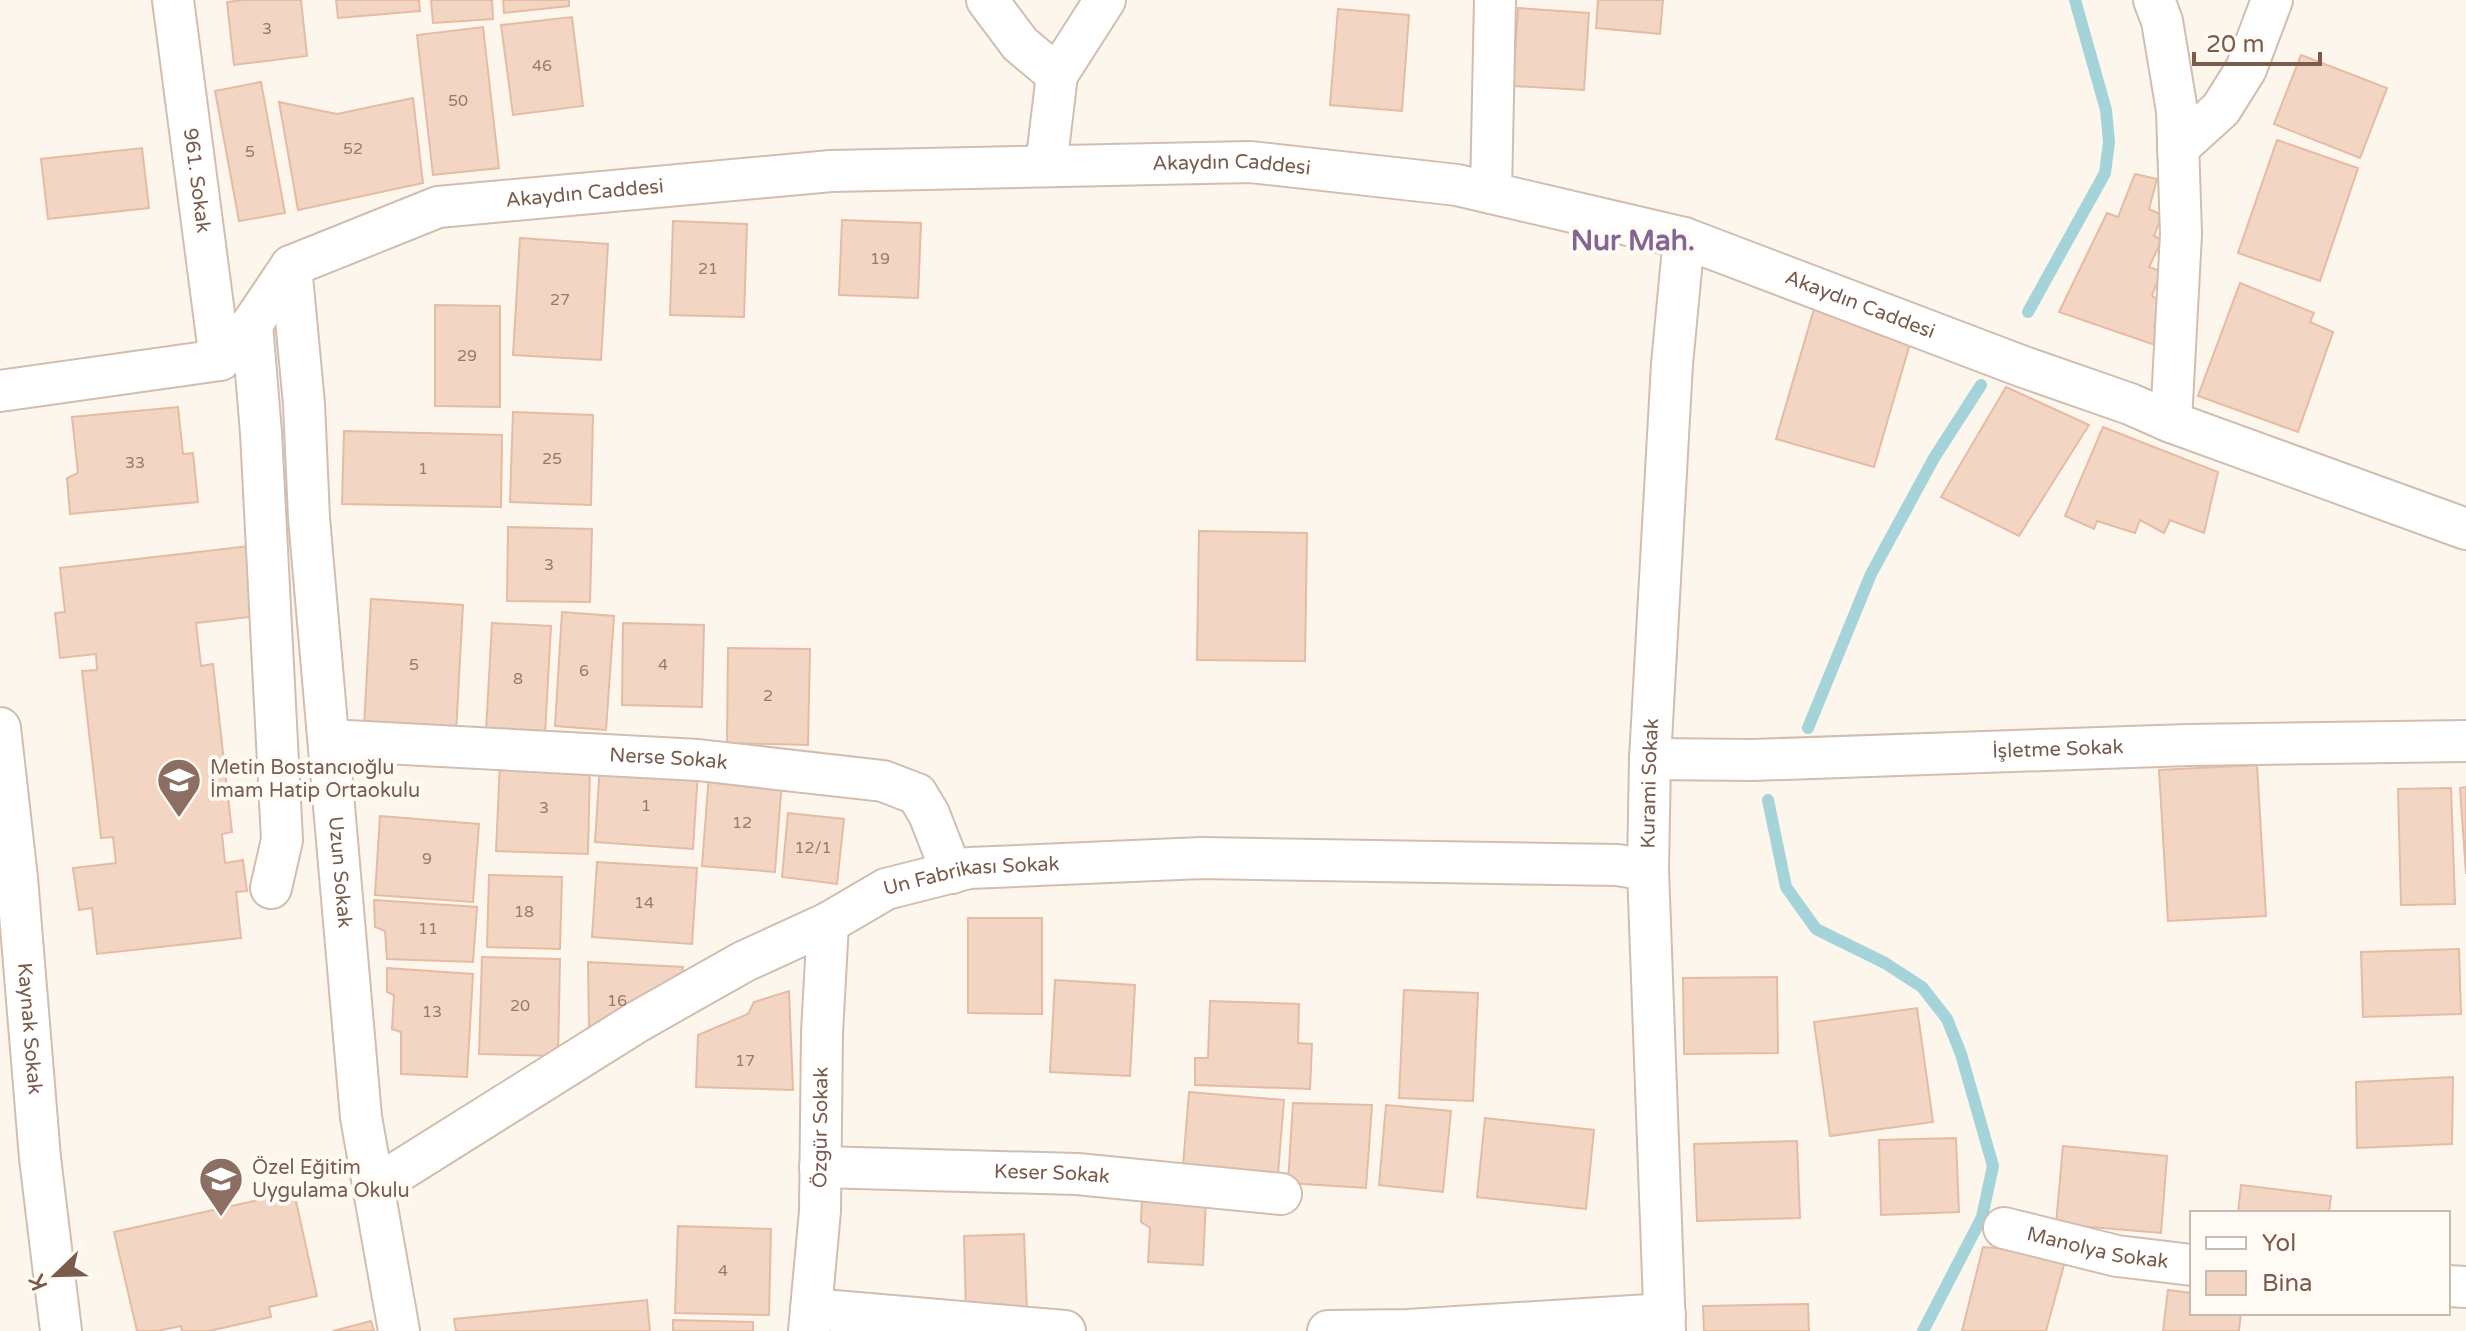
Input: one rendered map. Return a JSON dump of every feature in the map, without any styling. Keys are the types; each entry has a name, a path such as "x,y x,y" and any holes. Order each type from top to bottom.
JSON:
{"street":[{"name":"961. Sokak","path":"173,0 220,360"},
{"path":"987,0 1020,44 1057,75"},
{"path":"1046,166 1057,75 1105,0"},
{"path":"1491,193 1495,0"},
{"path":"2154,0 2162,21 2177,111 2181,234 2171,422"},
{"path":"2178,148 2221,109 2246,69 2272,0"},
{"name":"Akaydın Caddesi","path":"291,266 438,207 831,171 1250,162 1457,185 1684,238 2171,422 2466,529"},
{"name":"Kurami Sokak","path":"1665,1323 1648,870 1650,759 1672,364 1684,238"},
{"path":"0,391 220,360 252,324 291,266"},
{"name":"Uzun Sokak","path":"291,266 304,404 309,518 361,1117 399,1331"},
{"path":"252,324 261,433 282,840 271,888"},
{"name":"Kaynak Sokak","path":"0,728 17,878 40,1158 61,1331"},
{"name":"Nerse Sokak","path":"329,740 698,760 883,781 917,794 929,814 952,873"},
{"name":"İşletme Sokak","path":"1650,759 1753,760 2188,745 2466,741"},
{"name":"Un Fabrikası Sokak","path":"374,1187 637,1022 743,962 828,923 886,889 969,868 1202,858 1617,865 1648,870"},
{"name":"Özgür Sokak","path":"810,1320 820,1211 822,1033 828,923"},
{"name":"Keser Sokak","path":"820,1167 1077,1174 1281,1194"},
{"name":"Manolya Sokak","path":"2004,1228 2117,1256 2190,1265"},
{"path":"810,1320 1065,1331"},
{"path":"1328,1331 1665,1323"}],"building":[{"path":"301,0 307,56 234,65 227,2"},
{"path":"336,0 419,0 420,11 338,18"},
{"path":"431,0 492,0 493,19 433,23"},
{"path":"503,0 569,0 569,6 504,13"},
{"path":"1598,0 1663,0 1660,34 1596,28"},
{"path":"1518,8 1589,13 1584,90 1513,86"},
{"path":"1338,9 1409,15 1402,111 1330,105"},
{"path":"572,17 583,106 513,115 501,25"},
{"path":"483,27 499,168 433,175 417,35"},
{"path":"2301,55 2387,88 2360,158 2274,124"},
{"path":"261,82 285,213 239,221 215,91"},
{"path":"413,98 423,183 298,210 279,102 337,114"},
{"path":"2277,140 2358,168 2320,281 2238,253"},
{"path":"142,148 149,208 48,219 41,159"},
{"path":"2135,174 2157,179 2149,209 2162,215 2154,236 2162,240 2149,267 2161,271 2152,296 2162,302 2154,326 2163,329 2158,346 2059,312 2107,213 2118,217"},
{"path":"842,220 921,223 918,298 839,295"},
{"path":"673,221 747,224 744,317 670,315"},
{"path":"520,238 608,244 601,360 513,355"},
{"path":"2240,283 2314,313 2310,322 2333,332 2298,432 2198,396"},
{"path":"435,305 500,306 500,407 435,406"},
{"path":"1814,309 1912,337 1874,467 1776,439"},
{"path":"2006,387 2089,425 2019,536 1941,497"},
{"path":"178,407 183,454 193,453 198,502 70,514 67,478 78,473 72,417"},
{"path":"513,412 593,415 591,505 510,502"},
{"path":"2103,427 2218,472 2204,533 2170,520 2164,533 2140,520 2135,533 2097,521 2094,529 2065,516"},
{"path":"344,431 502,435 501,507 342,504"},
{"path":"508,527 592,529 590,602 507,601"},
{"path":"1199,531 1307,533 1305,661 1197,660"},
{"path":"258,545 266,615 196,623 201,666 213,664 232,832 222,834 225,863 243,860 247,891 236,892 241,938 97,954 92,908 79,910 73,868 116,863 113,837 101,838 82,671 97,670 96,654 60,658 55,613 65,612 60,568"},
{"path":"371,599 463,605 456,732 364,726"},
{"path":"562,612 614,616 606,730 555,726"},
{"path":"492,623 551,626 545,734 486,731"},
{"path":"623,623 704,625 702,707 622,705"},
{"path":"728,648 810,649 808,745 727,743"},
{"path":"500,762 590,766 588,854 496,851"},
{"path":"600,764 698,771 693,849 595,842"},
{"path":"2257,765 2266,916 2168,921 2159,770"},
{"path":"709,774 782,780 775,872 702,866"},
{"path":"2466,787 2466,874 2460,788"},
{"path":"2451,788 2455,904 2401,905 2398,789"},
{"path":"788,813 844,819 837,884 782,877"},
{"path":"380,816 479,824 473,902 375,895"},
{"path":"597,862 697,868 692,944 592,937"},
{"path":"489,875 562,877 560,949 487,947"},
{"path":"374,900 477,907 473,962 387,959 385,931 375,927"},
{"path":"968,918 1042,918 1042,1014 968,1013"},
{"path":"2459,949 2461,1014 2363,1017 2361,952"},
{"path":"482,957 560,959 558,1056 479,1054"},
{"path":"588,962 683,967 681,981 609,1029 589,1028"},
{"path":"387,968 473,974 467,1077 401,1074 401,1032 392,1029 394,995 387,992"},
{"path":"1777,977 1778,1053 1684,1054 1683,978"},
{"path":"1055,980 1135,985 1130,1076 1050,1072"},
{"path":"1404,990 1478,993 1473,1101 1399,1098"},
{"path":"789,991 793,1090 696,1087 698,1035 748,1014 754,1002"},
{"path":"1210,1001 1299,1004 1298,1043 1312,1044 1310,1089 1195,1085 1195,1058 1208,1058"},
{"path":"1917,1008 1933,1122 1830,1136 1814,1022"},
{"path":"2453,1077 2452,1144 2357,1148 2356,1082"},
{"path":"1189,1092 1284,1100 1278,1174 1183,1166"},
{"path":"1293,1103 1372,1105 1366,1188 1288,1183"},
{"path":"1386,1105 1451,1111 1443,1192 1379,1185"},
{"path":"1485,1118 1594,1130 1586,1209 1477,1197"},
{"path":"1956,1138 1959,1212 1881,1215 1879,1140"},
{"path":"1797,1141 1800,1218 1697,1221 1694,1144"},
{"path":"2063,1146 2167,1156 2161,1233 2056,1224"},
{"path":"2241,1185 2331,1196 2329,1211 2238,1211"},
{"path":"294,1192 317,1296 269,1307 271,1317 209,1331 182,1331 181,1326 137,1331 114,1232"},
{"path":"1142,1197 1206,1200 1203,1265 1148,1262 1150,1228 1141,1222"},
{"path":"678,1226 771,1229 769,1315 675,1313"},
{"path":"1024,1234 1027,1311 966,1313 964,1236"},
{"path":"1983,1247 2067,1254 2046,1331 1962,1331"},
{"path":"2168,1290 2190,1293 2190,1315 2241,1315 2239,1331 2163,1331"},
{"path":"647,1300 650,1331 456,1331 454,1319"},
{"path":"1808,1304 1809,1331 1704,1331 1703,1306"},
{"path":"673,1320 753,1322 753,1331 673,1331"},
{"path":"371,1321 374,1331 333,1331"}],"waterway":[{"path":"2028,312 2105,173 2109,142 2106,110 2075,0"},
{"path":"1808,728 1871,574 1934,458 1981,385"},
{"path":"1768,800 1786,887 1816,929 1885,963 1922,987 1947,1019 1961,1054 1993,1166 1982,1217 1923,1331"}],"place":[{"name":"Metin Bostancıoğlu İmam Hatip Ortaokulu","path":"179,819"},
{"name":"Özel Eğitim Uygulama Okulu","path":"221,1218"}],"district":[{"name":"Nur Mah.","path":"1633,241"}]}
